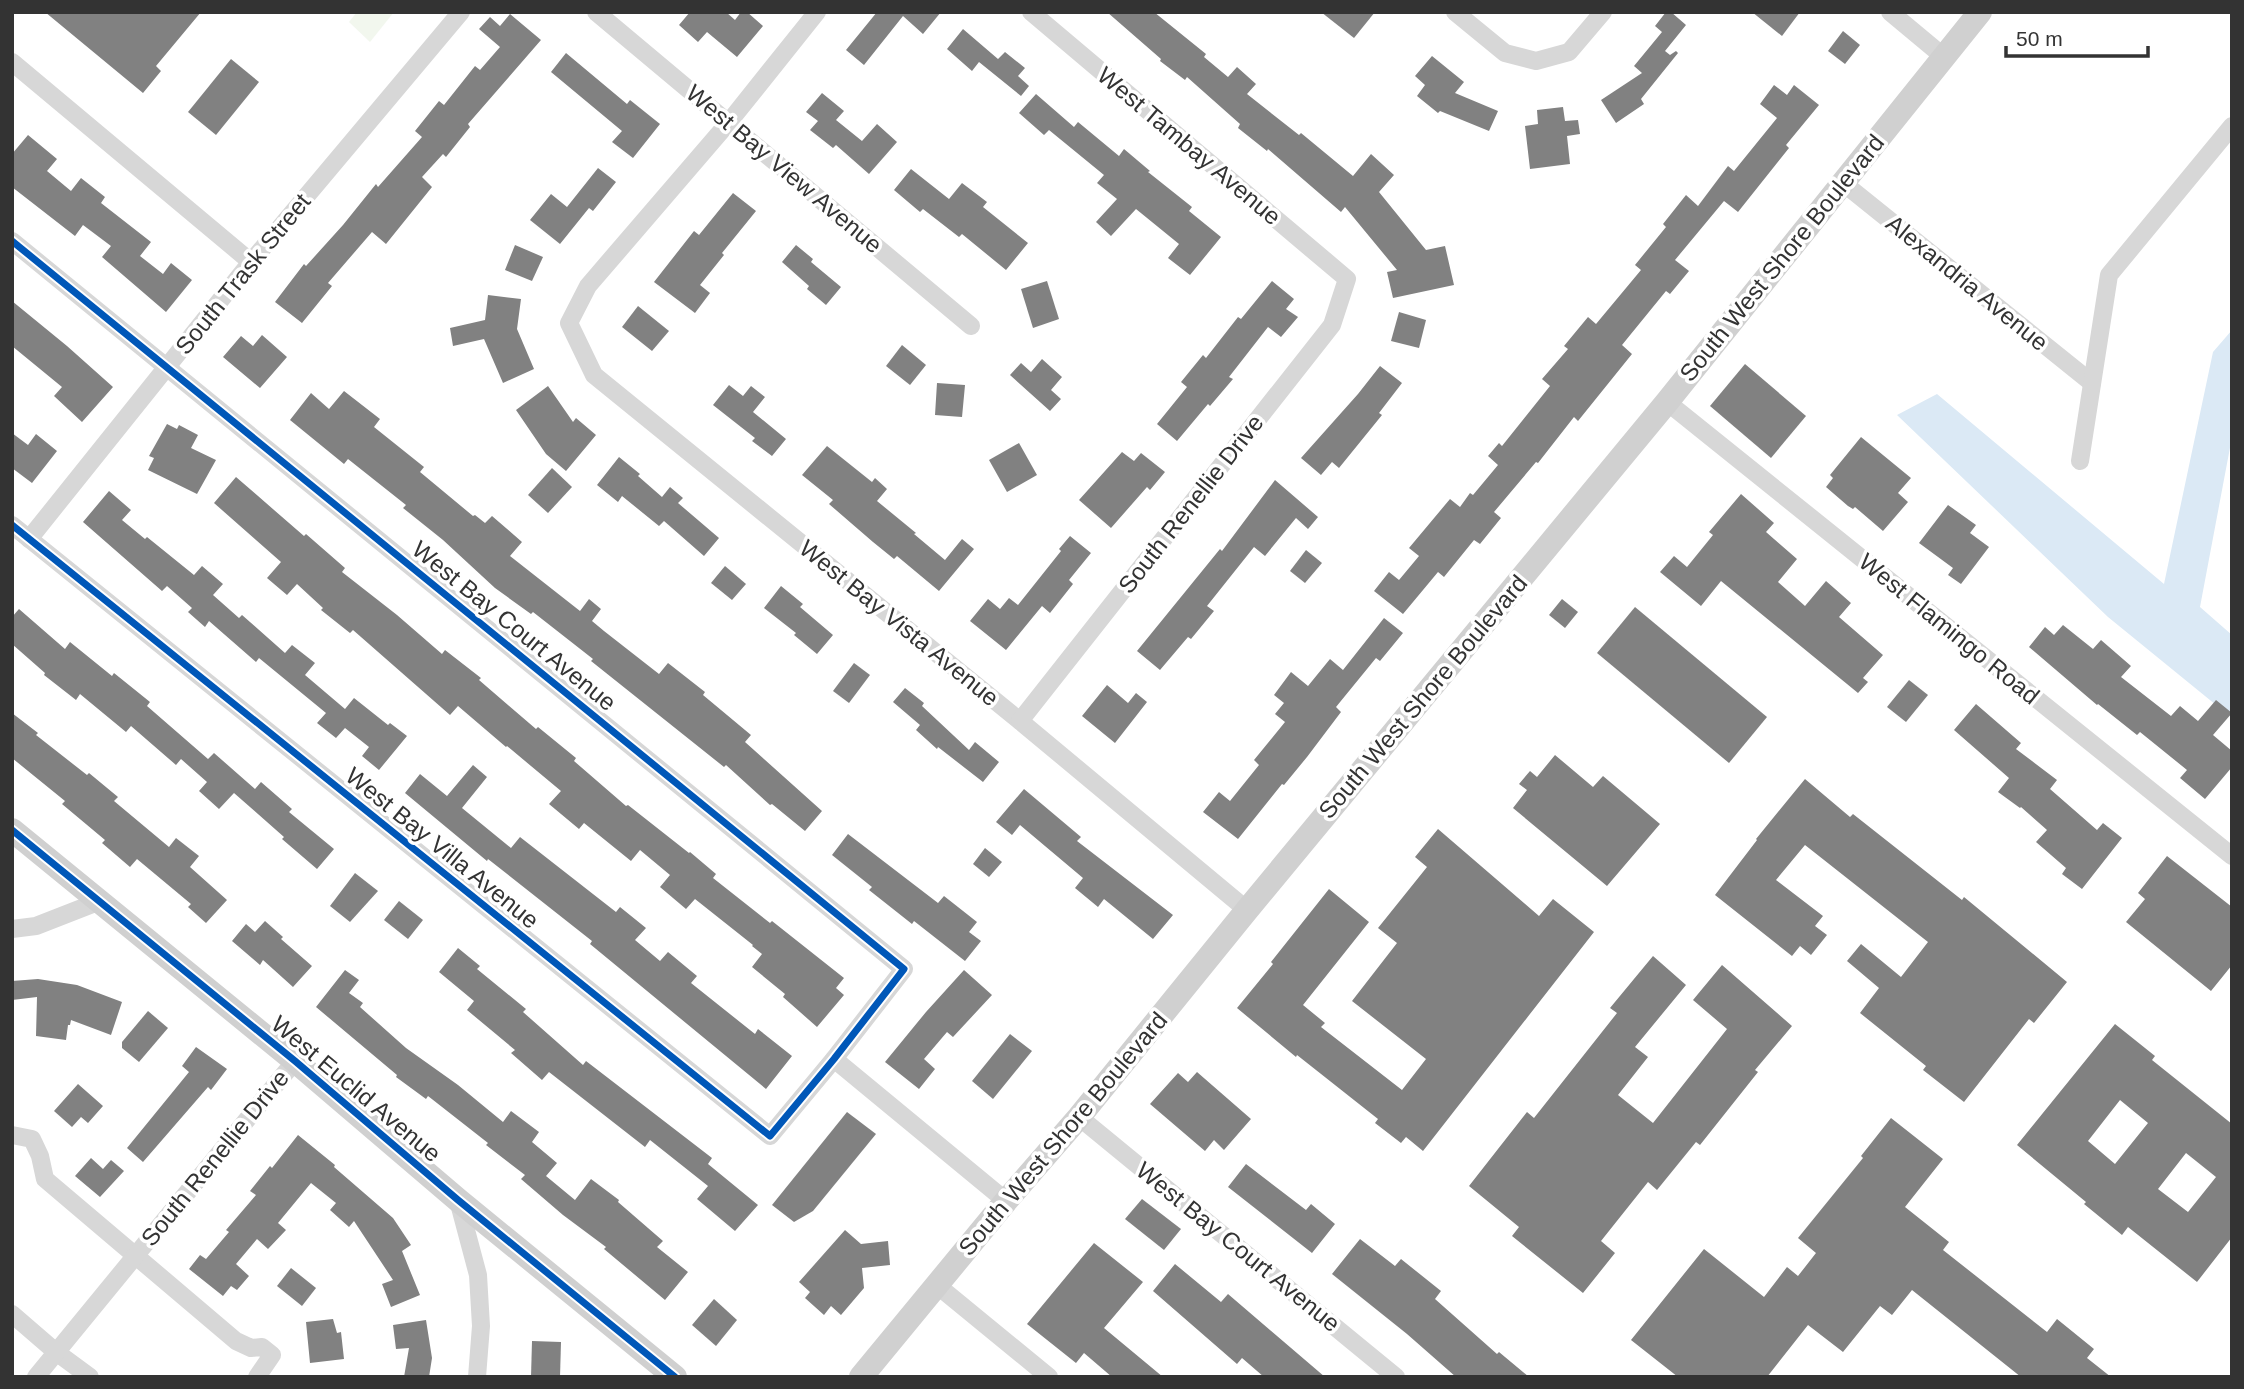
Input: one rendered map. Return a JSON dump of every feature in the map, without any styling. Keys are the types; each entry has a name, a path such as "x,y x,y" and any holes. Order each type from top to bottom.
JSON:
{"street":[{"name":"South Trask Street","path":"29,539 251,262 461,12"},
{"name":"West Bay View Avenue","path":"596,12 971,327"},
{"path":"729,122 817,12"},
{"name":"West Tambay Avenue","path":"1031,12 1348,279"},
{"path":"1455,12 1505,53 1536,61 1569,52 1603,12"},
{"path":"1890,12 1944,57"},
{"name":"South West Shore Boulevard","path":"861,1377 1006,1200 1079,1117 1667,402 1980,12"},
{"path":"12,62 251,262"},
{"name":"West Bay Vista Avenue","path":"729,122 588,286 569,323 594,375 1020,721 1247,910"},
{"path":"2080,461 2109,275 2232,125"},
{"name":"Alexandria Avenue","path":"1842,183 2092,383"},
{"name":"West Bay Court Avenue","path":"12,241 904,970 834,1059"},
{"name":"South Renellie Drive","path":"1020,721 1332,325 1348,279"},
{"name":"West Flamingo Road","path":"1667,402 2232,856"},
{"name":"West Bay Villa Avenue","path":"12,526 770,1136 834,1059"},
{"name":"West Euclid Avenue","path":"12,830 676,1377"},
{"path":"12,929 36,926 100,901"},
{"path":"834,1059 1006,1200"},
{"name":"South Renellie Drive","path":"36,1377 295,1061"},
{"name":"West Bay Court Avenue","path":"1079,1117 1396,1377"},
{"name":"South Renellie Drive","path":"12,1135 32,1139 40,1156 45,1179 236,1341 251,1348 262,1347 272,1355 257,1377"},
{"path":"458,1200 478,1275 481,1326 477,1377"},
{"path":"938,1286 1049,1377"},
{"path":"12,1314 90,1377"}],"shaded area":[{"path":"357,12 394,12 370,42 349,22"},
{"path":"2232,330 2232,437 2200,607 2232,635 2232,718 2108,617 1897,415 1937,394 2164,584 2213,352"}],"building":[{"path":"45,12 201,12 156,66 161,71 143,93"},
{"path":"690,12 726,12 735,20 741,12 747,12 763,26 737,57 707,32 698,42 679,25"},
{"path":"877,12 941,12 923,34 903,16 864,65 846,50"},
{"path":"1107,12 1154,12 1206,54 1204,57 1228,77 1237,67 1256,84 1247,94 1299,135 1301,133 1353,176 1371,154 1394,175 1379,192 1426,250 1445,246 1454,285 1393,298 1387,272 1397,270 1345,207 1341,212 1268,149 1267,151 1238,128 1240,124 1187,77 1185,80 1160,61 1161,59"},
{"path":"1321,12 1375,12 1354,38"},
{"path":"1666,12 1671,12 1686,25 1665,51 1670,55 1676,51 1678,53 1641,99 1644,104 1616,123 1601,100 1642,73 1634,66 1662,32 1655,26"},
{"path":"1752,12 1800,12 1782,36"},
{"path":"510,14 541,40 468,124 470,127 446,157 443,154 422,177 432,187 386,244 372,232 328,283 332,286 302,323 275,302 304,264 306,266 376,184 378,187 422,137 415,131 439,101 444,105 475,66 480,70 500,47 479,29 490,17 500,26"},
{"path":"963,29 998,59 1005,52 1025,68 1018,76 1029,86 1021,96 979,62 972,71 947,49"},
{"path":"1843,31 1860,45 1845,64 1828,51"},
{"path":"566,53 627,104 630,100 660,124 633,158 612,142 622,131 551,72"},
{"path":"1432,56 1464,82 1455,93 1498,111 1489,131 1440,111 1438,113 1417,96 1425,85 1415,76"},
{"path":"231,59 259,82 216,135 188,112"},
{"path":"1774,85 1787,95 1794,85 1819,105 1786,145 1789,148 1738,212 1724,201 1675,260 1689,271 1670,294 1666,291 1622,345 1632,354 1578,421 1574,417 1494,512 1501,518 1480,544 1474,540 1444,577 1438,572 1403,614 1374,591 1389,572 1399,580 1419,556 1409,548 1450,499 1460,507 1498,465 1488,456 1499,443 1502,446 1550,386 1542,379 1568,349 1564,346 1588,317 1596,324 1641,270 1635,265 1666,227 1663,224 1686,195 1698,206 1728,166 1734,171 1777,118 1760,104"},
{"path":"822,93 844,111 836,120 862,141 877,124 897,142 869,174 836,145 833,148 810,130 818,121 806,112"},
{"path":"1036,94 1074,127 1078,122 1119,156 1124,149 1192,207 1189,211 1221,237 1190,275 1168,258 1179,244 1136,209 1111,236 1096,222 1117,199 1097,183 1104,175 1049,130 1044,135 1019,113"},
{"path":"1563,107 1565,121 1578,120 1580,134 1567,136 1570,164 1530,169 1525,126 1538,124 1537,110"},
{"path":"28,135 57,159 47,171 71,191 81,178 105,197 101,203 151,242 140,256 163,274 171,263 192,280 166,312 102,257 111,246 83,225 75,236 12,187 12,154"},
{"path":"598,168 616,182 593,211 589,208 560,244 530,220 551,194 567,207"},
{"path":"911,169 949,199 962,183 987,202 983,207 1028,243 1006,270 962,234 959,237 923,209 920,212 894,190"},
{"path":"733,193 756,211 700,285 710,293 695,313 654,282 694,231 699,235"},
{"path":"515,245 543,257 532,281 505,270"},
{"path":"796,245 813,259 811,262 841,287 826,305 782,262"},
{"path":"1047,281 1059,319 1033,328 1021,289"},
{"path":"1272,281 1294,299 1286,309 1298,317 1281,337 1268,327 1229,377 1233,379 1177,441 1157,424 1187,387 1181,382 1203,355 1206,358 1238,317 1241,319"},
{"path":"488,295 521,299 517,329 534,369 503,383 484,339 453,346 450,328 485,320"},
{"path":"12,301 113,387 82,422 54,396 62,387 12,346"},
{"path":"638,306 669,331 652,351 622,327"},
{"path":"1399,312 1426,320 1419,348 1391,341"},
{"path":"262,335 287,357 260,388 223,357 241,336 253,346"},
{"path":"902,345 926,365 910,385 886,366"},
{"path":"1042,359 1062,377 1051,390 1061,399 1050,411 1010,375 1021,363 1031,372"},
{"path":"1745,364 1806,416 1771,458 1710,406"},
{"path":"1380,366 1402,383 1379,413 1382,415 1339,468 1332,462 1321,475 1301,458"},
{"path":"937,383 965,385 962,417 935,415"},
{"path":"729,385 743,396 751,386 765,397 753,412 786,439 772,456 752,441 755,438 713,405"},
{"path":"548,386 573,422 576,418 596,435 566,471 546,454 516,410"},
{"path":"344,391 380,419 374,427 424,467 420,472 473,516 485,523 492,516 522,542 510,556 580,611 589,599 601,609 592,621 659,674 668,663 705,692 703,695 751,735 745,742 822,811 805,831 770,805 726,765 724,767 591,661 593,659 533,612 531,614 495,588 403,508 406,505 348,459 344,464 290,420 311,393 329,409"},
{"path":"167,424 177,429 179,425 198,435 191,448 216,460 197,494 148,470 154,458 149,456"},
{"path":"12,433 28,445 36,434 57,451 32,483 12,468"},
{"path":"1861,437 1911,478 1898,493 1908,502 1883,531 1826,487 1833,478 1830,475"},
{"path":"1019,443 1037,475 1007,492 989,460"},
{"path":"827,446 872,482 875,478 887,489 877,501 945,560 962,539 974,549 939,591 897,556 894,559 873,542 829,504 833,500 802,475"},
{"path":"1122,452 1134,461 1141,453 1165,472 1150,490 1147,487 1111,528 1079,500"},
{"path":"619,457 662,497 670,487 683,498 678,503 719,538 704,556 664,521 659,526 622,496 618,502 597,485"},
{"path":"552,468 572,487 548,513 528,495"},
{"path":"236,477 345,568 342,572 442,654 445,650 481,678 479,680 536,729 538,727 576,758 574,761 626,806 690,852 716,874 713,878 844,978 836,988 844,995 817,1027 783,997 785,994 752,967 762,954 753,945 695,899 686,909 660,887 670,875 640,850 631,861 584,823 579,829 549,804 561,791 458,706 450,715 353,630 350,633 321,610 323,608 297,584 287,595 267,578 281,562 214,503"},
{"path":"1275,480 1318,517 1308,529 1296,518 1265,556 1254,547 1207,606 1214,611 1160,670 1137,651 1220,549 1222,551"},
{"path":"109,491 131,510 122,520 145,539 147,537 194,575 202,566 223,584 213,595 239,618 242,615 285,653 292,645 315,663 305,675 345,709 354,698 388,725 390,723 407,736 379,770 362,756 369,747 345,728 336,738 317,723 326,713 259,658 256,662 209,621 205,627 188,612 192,608 167,586 162,591 83,522"},
{"path":"1741,494 1774,523 1766,532 1797,559 1778,582 1805,606 1826,581 1851,603 1839,617 1883,655 1863,678 1868,682 1858,693 1721,581 1701,606 1660,572 1674,556 1687,567 1713,535 1709,532"},
{"path":"1948,505 1976,525 1970,533 1989,547 1961,584 1948,575 1953,568 1919,543"},
{"path":"1070,536 1091,553 1069,580 1073,584 1050,613 1042,606 1006,650 970,621 988,599 1000,609 1009,598 1018,605"},
{"path":"1306,550 1322,563 1305,583 1290,571"},
{"path":"725,566 746,584 732,600 711,583"},
{"path":"781,586 803,604 800,607 833,635 817,654 764,608"},
{"path":"1562,599 1578,612 1565,628 1549,615"},
{"path":"1635,607 1767,717 1729,763 1597,653"},
{"path":"19,609 65,649 70,642 112,676 114,673 150,702 147,706 208,759 214,753 255,789 261,782 292,809 289,812 334,849 317,869 234,793 219,809 199,791 207,782 181,759 176,765 131,726 126,732 80,694 76,700 44,675 45,673 12,644 12,617"},
{"path":"1384,618 1403,633 1380,661 1376,658 1336,707 1341,712 1238,839 1203,812 1219,792 1230,801 1259,765 1254,760 1285,722 1275,714 1284,703 1274,695 1291,672 1308,686 1330,659 1343,670"},
{"path":"2063,625 2093,649 2101,640 2131,666 2121,677 2171,716 2180,706 2198,721 2216,700 2232,713 2213,735 2232,751 2232,767 2205,799 2180,778 2187,770 2140,732 2137,735 2097,705 2029,647 2045,627 2054,635"},
{"path":"854,663 870,675 849,703 833,691"},
{"path":"1909,680 1928,695 1906,722 1887,707"},
{"path":"1107,685 1128,703 1136,693 1147,702 1115,743 1082,716"},
{"path":"905,688 924,703 922,706 969,750 975,742 999,762 983,782 938,747 937,749 916,730 920,725 893,702"},
{"path":"1976,704 2021,743 2016,749 2057,780 2050,789 2097,830 2103,823 2122,838 2082,889 2062,874 2066,868 2036,842 2047,830 2021,807 1998,792 2009,778 1954,730"},
{"path":"12,713 38,733 36,735 118,797 114,801 169,847 176,838 199,856 190,867 227,900 206,923 188,907 191,904 137,859 130,867 102,843 105,840 62,804 65,801 12,758"},
{"path":"1555,755 1593,787 1603,776 1660,824 1607,886 1513,808 1527,790 1519,784 1530,771 1537,777"},
{"path":"473,765 487,777 462,808 511,848 520,837 616,912 620,907 646,928 635,940 660,961 668,952 697,976 691,983 755,1034 758,1029 792,1056 766,1089 590,944 592,941 488,859 487,861 405,793 420,774 447,796"},
{"path":"1805,779 1850,817 1853,814 1962,900 1964,897 2067,982 2034,1023 2029,1019 1964,1102 1923,1070 1926,1066 1860,1013 1879,988 1847,961 1861,944 1901,977 1928,942 1805,845 1776,880 1823,916 1815,926 1827,935 1811,955 1800,946 1792,956 1715,895"},
{"path":"1024,789 1081,837 1077,841 1173,915 1153,939 1104,899 1098,907 1075,888 1083,878 1020,825 1012,835 996,822"},
{"path":"1438,829 1539,916 1553,899 1594,932 1423,1151 1406,1137 1401,1143 1375,1123 1378,1119 1237,1008 1329,889 1369,922 1303,1005 1325,1023 1321,1027 1402,1090 1426,1059 1352,1001 1397,943 1378,928 1427,867 1415,857"},
{"path":"848,834 938,903 944,896 977,922 969,932 981,941 965,961 869,890 872,887 832,855"},
{"path":"985,848 1002,862 989,877 973,864"},
{"path":"2167,856 2232,907 2232,965 2211,991 2126,922 2145,899 2138,893"},
{"path":"355,873 378,891 350,922 330,906"},
{"path":"399,901 423,920 408,939 384,920"},
{"path":"265,921 312,966 293,987 263,960 260,965 232,941 246,924 255,932"},
{"path":"458,948 480,966 477,969 526,1009 523,1012 583,1065 586,1061 712,1158 708,1164 758,1205 735,1231 697,1199 708,1186 650,1140 645,1147 549,1072 542,1080 511,1053 515,1050 467,1010 474,1001 439,972"},
{"path":"1653,956 1686,985 1635,1047 1648,1057 1618,1095 1653,1123 1727,1029 1693,1000 1722,965 1792,1026 1755,1070 1758,1072 1700,1145 1696,1142 1657,1190 1648,1182 1601,1241 1615,1253 1583,1293 1512,1236 1519,1227 1469,1186 1527,1112 1534,1118 1617,1013 1610,1008"},
{"path":"345,970 359,980 349,993 363,1003 360,1007 406,1048 458,1085 503,1122 511,1111 539,1132 532,1142 557,1163 546,1176 575,1200 591,1179 619,1200 618,1202 663,1241 657,1247 688,1272 665,1300 604,1249 606,1247 521,1179 525,1175 486,1145 488,1143 428,1096 426,1099 396,1077 397,1075 316,1007"},
{"path":"964,970 992,995 953,1037 947,1032 924,1059 935,1069 919,1089 885,1062"},
{"path":"38,979 77,985 122,1002 111,1035 71,1020 66,1040 36,1036 37,997 12,1000 12,981"},
{"path":"148,1011 168,1028 139,1062 122,1048 122,1042"},
{"path":"2115,1024 2155,1056 2152,1060 2232,1124 2232,1237 2197,1282 2128,1227 2122,1235 2017,1145","holes":["2120,1100 2148,1123 2115,1164 2088,1141","2186,1153 2216,1177 2188,1212 2158,1189"]},
{"path":"1010,1034 1032,1051 993,1099 972,1081"},
{"path":"196,1047 227,1069 211,1090 208,1087 143,1162 127,1148 189,1072 182,1066"},
{"path":"1197,1072 1251,1119 1224,1150 1214,1140 1205,1151 1150,1104 1178,1073 1188,1082"},
{"path":"78,1084 103,1106 88,1123 81,1117 72,1127 54,1111"},
{"path":"847,1112 876,1134 813,1211 794,1222 772,1205"},
{"path":"1891,1118 1943,1159 1905,1207 1949,1242 1943,1250 2047,1332 2057,1319 2094,1349 2087,1358 2111,1377 2021,1377 1912,1290 1892,1315 1880,1306 1843,1352 1808,1325 1767,1377 1678,1377 1631,1340 1704,1249 1764,1297 1787,1267 1798,1276 1816,1253 1798,1238 1863,1158 1861,1156"},
{"path":"298,1135 393,1218 411,1245 402,1251 420,1295 391,1307 382,1284 393,1280 354,1221 349,1227 330,1210 336,1203 311,1183 278,1223 286,1230 268,1249 257,1239 236,1264 249,1276 237,1290 231,1286 223,1296 189,1269 200,1255 206,1259 229,1232 226,1230 256,1195 250,1191"},
{"path":"91,1158 103,1169 111,1160 124,1171 100,1197 75,1176"},
{"path":"1246,1164 1306,1210 1311,1204 1335,1224 1312,1253 1228,1187"},
{"path":"1142,1199 1181,1229 1164,1250 1125,1219"},
{"path":"845,1230 861,1244 888,1241 890,1265 862,1268 864,1288 841,1315 831,1306 824,1315 805,1298 810,1292 799,1282"},
{"path":"1360,1239 1395,1266 1401,1259 1441,1291 1435,1299 1497,1354 1499,1352 1529,1377 1456,1377 1332,1274"},
{"path":"1094,1243 1143,1282 1104,1328 1163,1377 1112,1377 1084,1353 1076,1363 1027,1324"},
{"path":"1175,1264 1221,1302 1228,1294 1325,1377 1264,1377 1242,1358 1237,1364 1153,1291"},
{"path":"291,1268 316,1288 302,1306 277,1286"},
{"path":"714,1299 737,1320 716,1346 692,1325"},
{"path":"333,1319 337,1333 341,1332 344,1359 310,1363 306,1322"},
{"path":"426,1320 432,1358 429,1377 404,1377 409,1348 396,1349 393,1325"},
{"path":"532,1341 561,1342 560,1377 531,1377"}],"cycle path":[{"path":"12,241 904,969 770,1136 12,525"},
{"path":"12,830 675,1377"}]}
